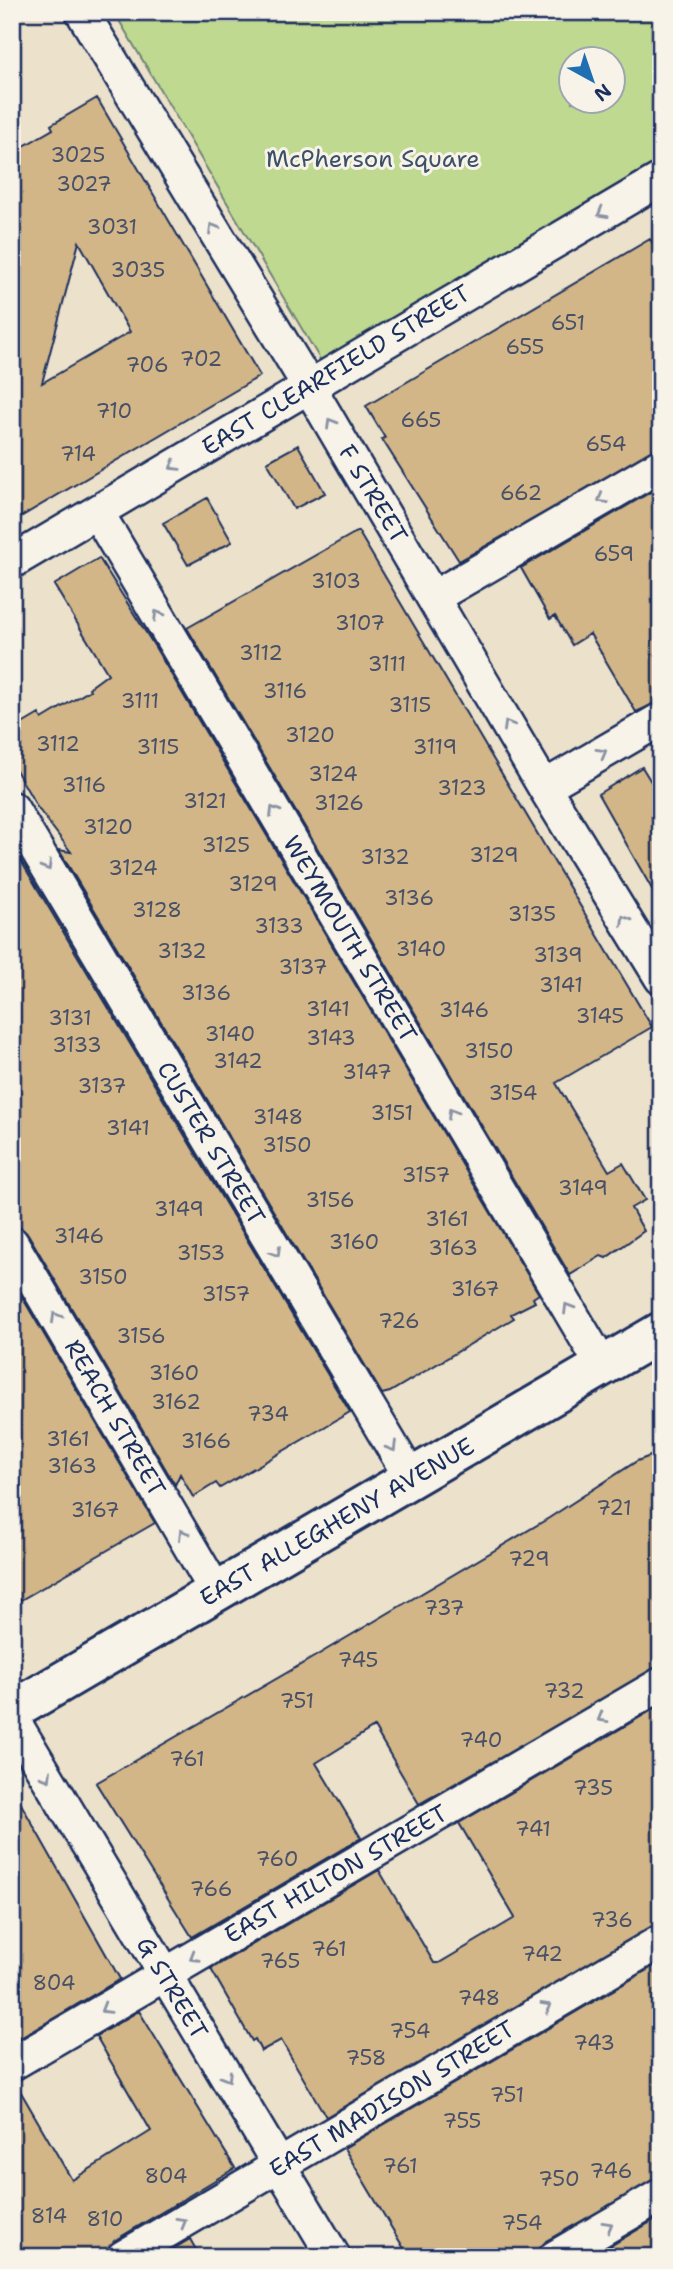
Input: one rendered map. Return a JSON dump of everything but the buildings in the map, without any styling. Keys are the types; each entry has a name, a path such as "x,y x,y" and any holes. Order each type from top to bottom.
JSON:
{"main road":[{"name":"EAST ALLEGHENY AVENUE","path":"12,1710 661,1332"}],"street":[{"name":"F STREET","path":"82,12 308,384 544,787 660,976"},
{"name":"EAST CLEARFIELD STREET","path":"12,562 308,384 661,179"},
{"path":"434,597 661,465"},
{"name":"WEYMOUTH STREET","path":"97,512 603,1367"},
{"path":"544,787 661,719"},
{"name":"CUSTER STREET","path":"12,808 411,1478"},
{"name":"REACH STREET","path":"12,1243 217,1593"},
{"name":"EAST HILTON STREET","path":"12,2064 661,1684"},
{"name":"G STREET","path":"12,1718 334,2257"},
{"name":"EAST MADISON STREET","path":"123,2257 661,1941"},
{"path":"555,2257 661,2195"}],"green space":[{"name":"McPherson Square","path":"114,12 661,12 661,159 321,361"}]}
